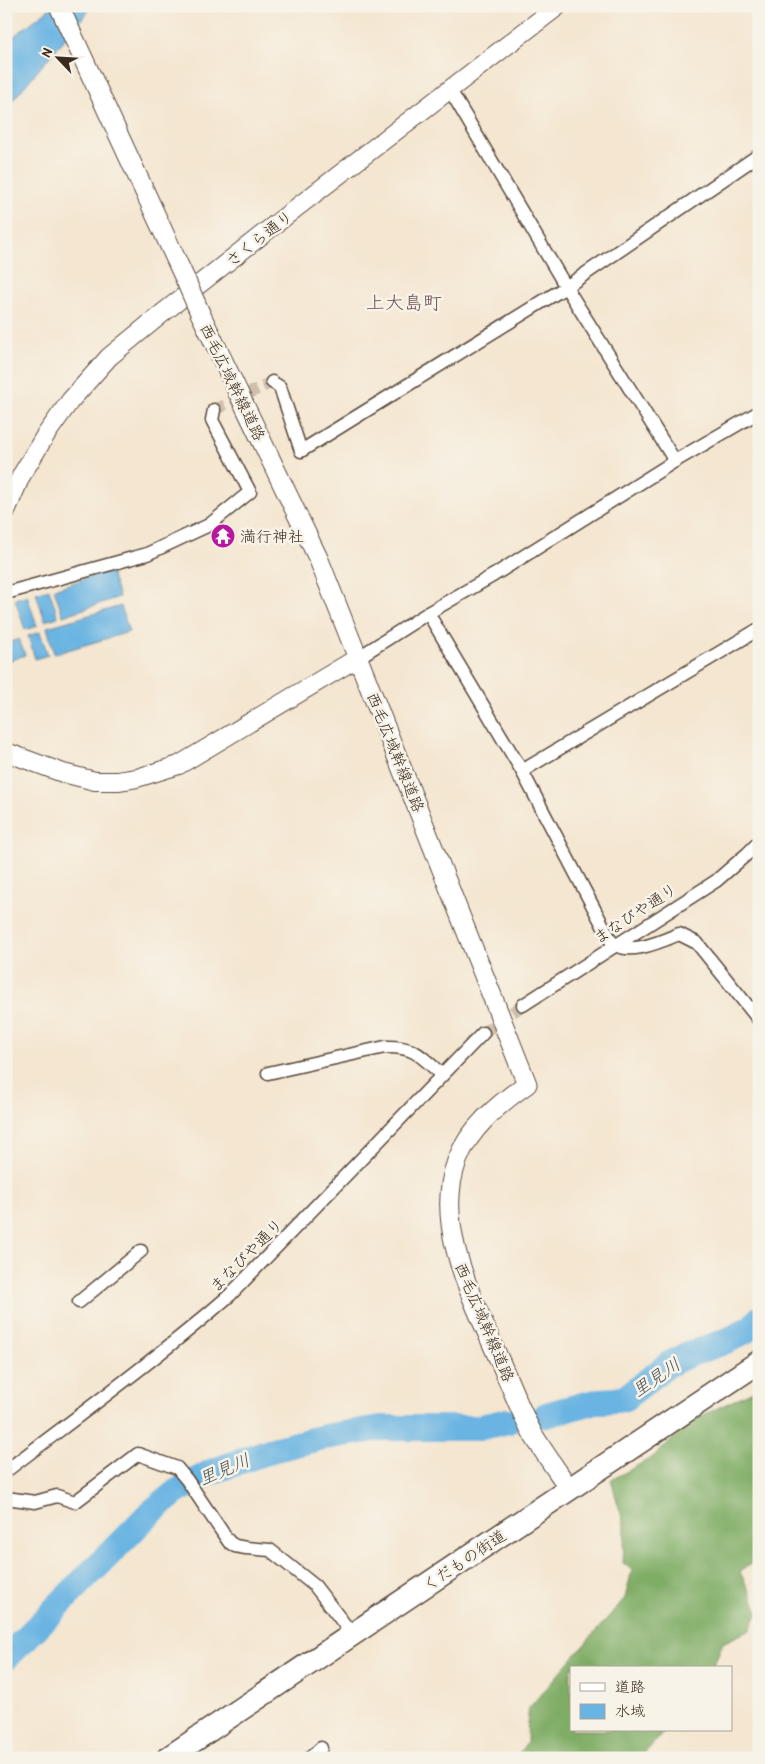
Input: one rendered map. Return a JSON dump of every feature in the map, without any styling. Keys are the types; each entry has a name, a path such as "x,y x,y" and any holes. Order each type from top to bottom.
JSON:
{"highway":[{"name":"くだもの街道","path":"168,1758 759,1362"}],"main road":[{"name":"西毛広域幹線道路","path":"59,6 200,313 320,560 527,1084 504,1100 464,1145 456,1162 450,1188 451,1220 457,1257 471,1294 518,1401 534,1435 570,1490"}],"street":[{"name":"さくら通り","path":"6,511 21,476 45,436 70,400 109,357 558,6"},
{"path":"450,90 566,287 675,461"},
{"path":"272,382 280,387 300,451 566,287 759,155"},
{"path":"6,593 147,554 209,525 250,492 212,420 214,410"},
{"path":"6,752 64,773 94,781 118,781 137,778 179,765 359,657 428,613 494,575 675,461 759,412"},
{"path":"428,613 522,771 615,946 643,948 679,934 686,937 697,943 759,1020"},
{"path":"522,771 759,629"},
{"name":"まなびや通り","path":"523,1005 716,881 759,842"},
{"name":"まなびや通り","path":"6,1471 230,1295 483,1033"},
{"path":"268,1074 385,1047 401,1046 413,1050 442,1076"},
{"path":"79,1302 142,1252"},
{"path":"6,1498 35,1502 57,1496 75,1502 138,1454 177,1468 229,1542 235,1546 270,1550 322,1593 352,1634"}],"green space":[{"path":"759,1388 759,1557 740,1572 758,1612 750,1630 723,1643 713,1666 570,1666 570,1732 664,1732 640,1758 516,1758 527,1743 528,1709 625,1598 632,1570 623,1563 625,1528 611,1480 653,1457 693,1420"}],"water":[{"path":"53,6 93,6 6,108 6,42"},
{"path":"110,570 119,597 63,616 54,589"},
{"path":"49,589 58,617 45,621 36,593"},
{"path":"27,595 37,626 25,630 15,599"},
{"path":"121,606 129,632 54,654 47,627"},
{"path":"40,632 48,655 35,659 28,636"},
{"path":"19,639 25,655 6,662 6,644"}],"waterway":[{"name":"里見川","path":"546,1415 594,1402 625,1398 669,1364 729,1340 752,1327 759,1319"},
{"name":"里見川","path":"6,1658 149,1514 176,1492 211,1472 272,1450 324,1437 381,1428 477,1428 508,1421"}],"tunnel":[{"path":"214,410 272,382"},
{"path":"483,1033 523,1005"}],"place":[{"name":"満行神社","path":"223,536"}],"district":[{"name":"上大島町","path":"404,302"}]}
